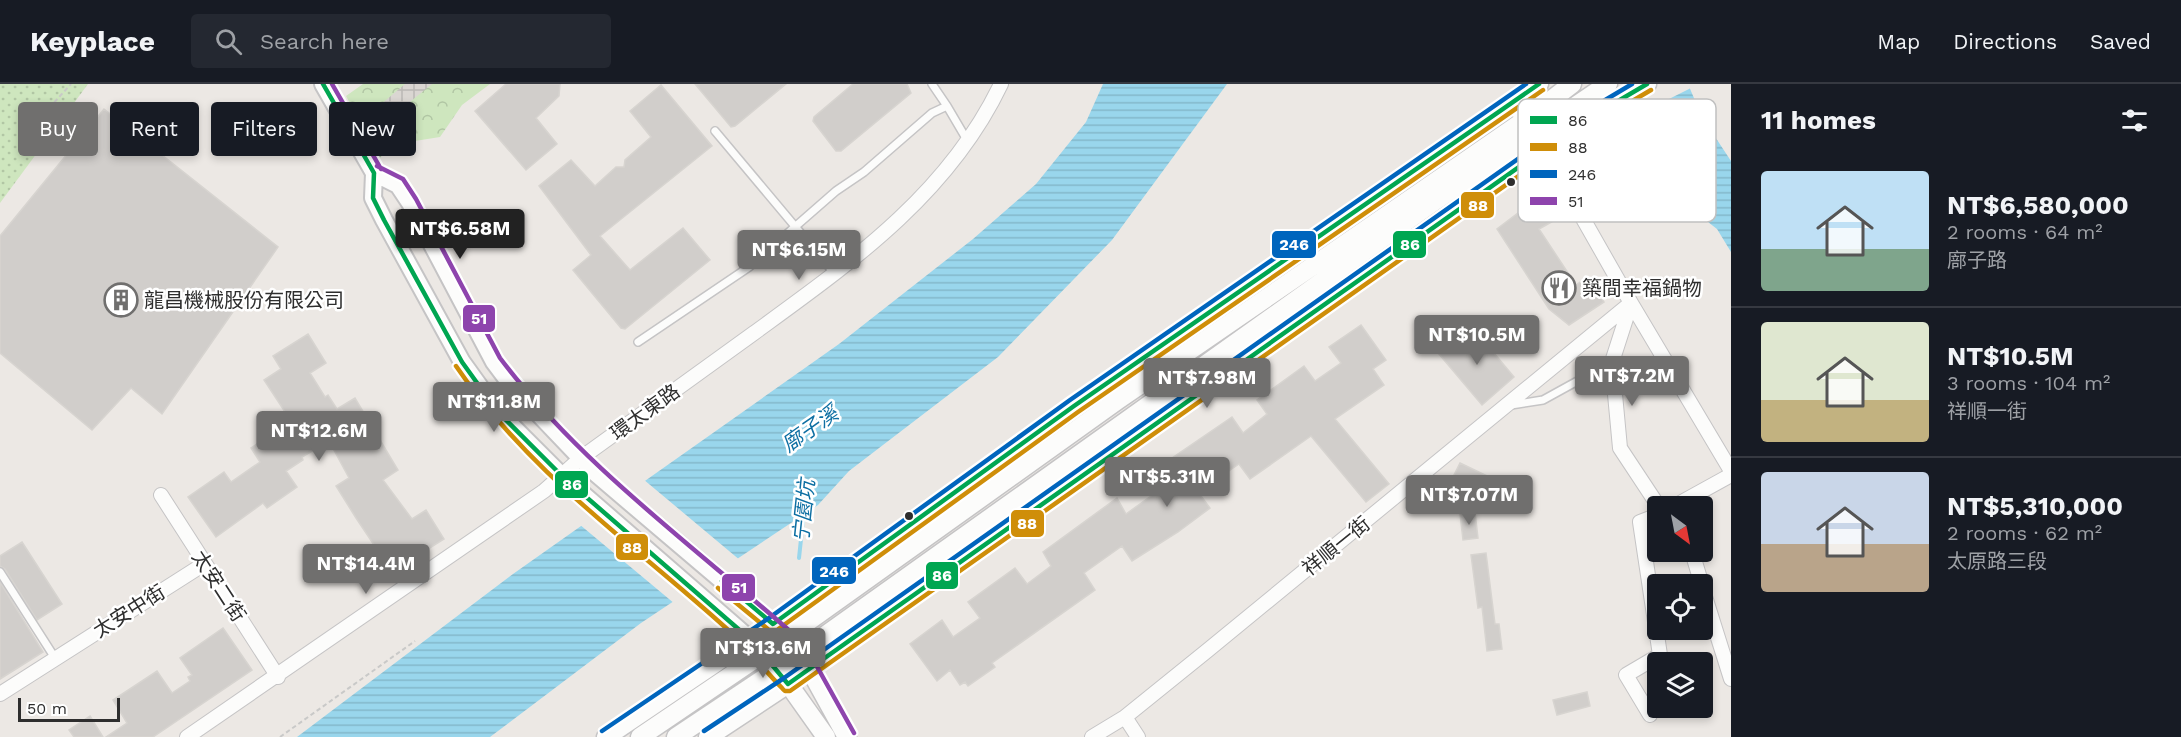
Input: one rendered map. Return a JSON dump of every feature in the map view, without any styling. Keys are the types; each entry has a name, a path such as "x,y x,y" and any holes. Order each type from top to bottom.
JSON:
{"main road":[{"path":"640,737 765,653 779,631 1074,406 1539,84"},
{"path":"1583,99 1608,84"},
{"path":"1621,99 1647,84"},
{"path":"1557,99 1571,85"},
{"path":"606,737 751,640 779,631 1118,400 1518,133"},
{"path":"708,737 783,676 1518,134"},
{"path":"805,660 1518,168"},
{"path":"779,631 805,660 847,737"},
{"path":"751,640 765,653 783,676 826,737"},
{"path":"676,737 783,676"}],"street":[{"path":"323,84 374,173 373,198 473,381 512,427 568,481 751,640"},
{"name":"環太東路","path":"187,737 568,481 581,458 836,274 884,235 936,180 967,141 1001,84"},
{"path":"1512,102 1518,110"},
{"path":"374,173 398,185 410,203 494,362 512,386 594,472 779,631"},
{"path":"1585,222 1731,473 1692,496"},
{"path":"1631,303 1612,362 1620,448 1652,496"},
{"name":"祥順一街","path":"1092,737 1125,717 1450,454 1502,406 1631,303"},
{"name":"太安二街","path":"161,495 278,677"},
{"path":"1647,519 1640,522 1660,652"},
{"name":"太安中街","path":"0,694 204,564"},
{"path":"1713,621 1731,679"},
{"path":"1647,663 1626,675 1647,710"},
{"path":"1125,717 1138,737"}],"lane":[{"path":"932,84 967,141"},
{"path":"638,342 733,278 836,191 864,172 932,113 947,106"},
{"path":"715,131 836,274"},
{"path":"1502,406 1543,400 1612,362"},
{"path":"0,572 55,658"}],"path":[{"path":"55,102 71,84"},
{"path":"280,737 416,640"}],"green space":[{"path":"0,84 88,84 75,102 18,102 18,156 35,156 0,203"},
{"path":"363,84 490,84 462,105 440,137 416,141 416,102 349,102 346,96"}],"shaded area":[{"path":"405,84 432,84 410,102 384,102"}],"water":[{"name":"廍子溪","path":"1103,84 1227,84 1112,240 998,357 849,471 818,505 641,623 490,737 297,737 513,574 839,344 973,239 1036,184 1086,122"},
{"path":"1647,84 1688,84 1694,99 1655,99"},
{"path":"1716,138 1731,161 1731,252 1717,229 1708,222 1716,222"}],"pier":[{"path":"1644,84 1691,84 1693,87 1669,99 1652,99"},
{"path":"643,479 741,561 675,604 579,524"}],"building":[{"path":"506,84 560,84 559,96 536,118 557,144 526,170 475,111"},
{"path":"695,84 786,84 731,127"},
{"path":"853,84 907,84 911,93 841,151 836,151 813,121 814,117"},
{"path":"661,85 712,146 600,236 630,270 683,228 710,260 625,329 621,328 573,270 591,255 539,186 571,160 595,186 616,167 624,167 625,160 651,137 630,111"},
{"name":"龍昌機械股份有限公司","path":"104,109 110,114 110,156 163,156 278,247 162,414 131,388 92,430 0,353 0,236 66,156 98,156 98,116"},
{"path":"1518,213 1518,222 1551,222 1539,229 1576,285 1587,277 1604,302 1569,325 1549,309 1497,229"},
{"path":"1361,325 1386,360 1373,369 1384,385 1335,419 1389,484 1366,502 1311,436 1250,479 1239,464 1198,492 1210,508 1178,532 1132,561 1122,546 1084,573 1095,590 992,663 995,667 968,686 965,682 960,685 950,670 937,681 910,644 942,620 953,637 980,618 968,602 1015,568 1027,584 1051,566 1043,552 1117,498 1126,514 1166,485 1156,469 1232,417 1243,433 1267,414 1257,400 1304,366 1315,381 1341,363 1329,347"},
{"path":"1472,327 1514,377 1482,405 1439,354"},
{"path":"308,334 326,363 310,373 325,397 328,395 337,409 355,398 398,470 383,480 412,519 426,510 444,539 409,561 401,549 384,560 356,518 336,486 349,478 329,441 302,457 303,460 286,471 297,487 267,508 263,503 216,537 188,497 224,472 231,482 260,462 251,448 291,421 264,380 281,369 273,356"},
{"path":"1460,463 1500,482 1490,503 1456,487 1458,482 1452,479"},
{"path":"1475,512 1478,538 1463,540 1460,514"},
{"path":"22,542 62,604 37,620 5,569 0,566 0,556"},
{"path":"1486,553 1495,624 1499,624 1502,649 1487,651 1482,607 1478,608 1471,555"},
{"path":"0,582 43,652 0,679"},
{"path":"223,628 252,670 153,737 106,737 127,723 113,700 157,671 172,693 190,681 188,677 192,675 180,658"},
{"path":"1587,692 1590,706 1557,715 1553,700"},
{"path":"90,716 103,737 74,737 69,730"}],"waterway":[{"name":"宁園坑","path":"799,558 804,511"}],"transit line":[{"name":"86","path":"323,84 374,173"},
{"name":"51","path":"332,84 381,169"},
{"name":"246","path":"602,731 769,618 1070,400 1526,84"},
{"name":"86","path":"722,581 773,624 1074,406 1539,84"},
{"name":"246","path":"1607,99 1632,84"},
{"name":"86","path":"1621,99 1647,84"},
{"name":"88","path":"1530,99 1543,90"},
{"name":"88","path":"1636,99 1651,90"},
{"name":"88","path":"718,588 769,630 777,630 1078,412 1518,107"},
{"name":"246","path":"704,731 784,678 1518,159"},
{"name":"51","path":"377,166 403,179 416,199 500,358 531,397 565,433 638,502 791,632 815,663 854,733"},
{"name":"86","path":"374,173 373,198 384,220 462,362 498,412 562,476 751,640 788,684 1518,168"},
{"name":"88","path":"456,366 484,404 548,473 726,628 785,691 790,691 1518,176"}],"place":[{"name":"築間幸福鍋物","path":"1559,288"},
{"name":"龍昌機械股份有限公司","path":"121,300"}]}
